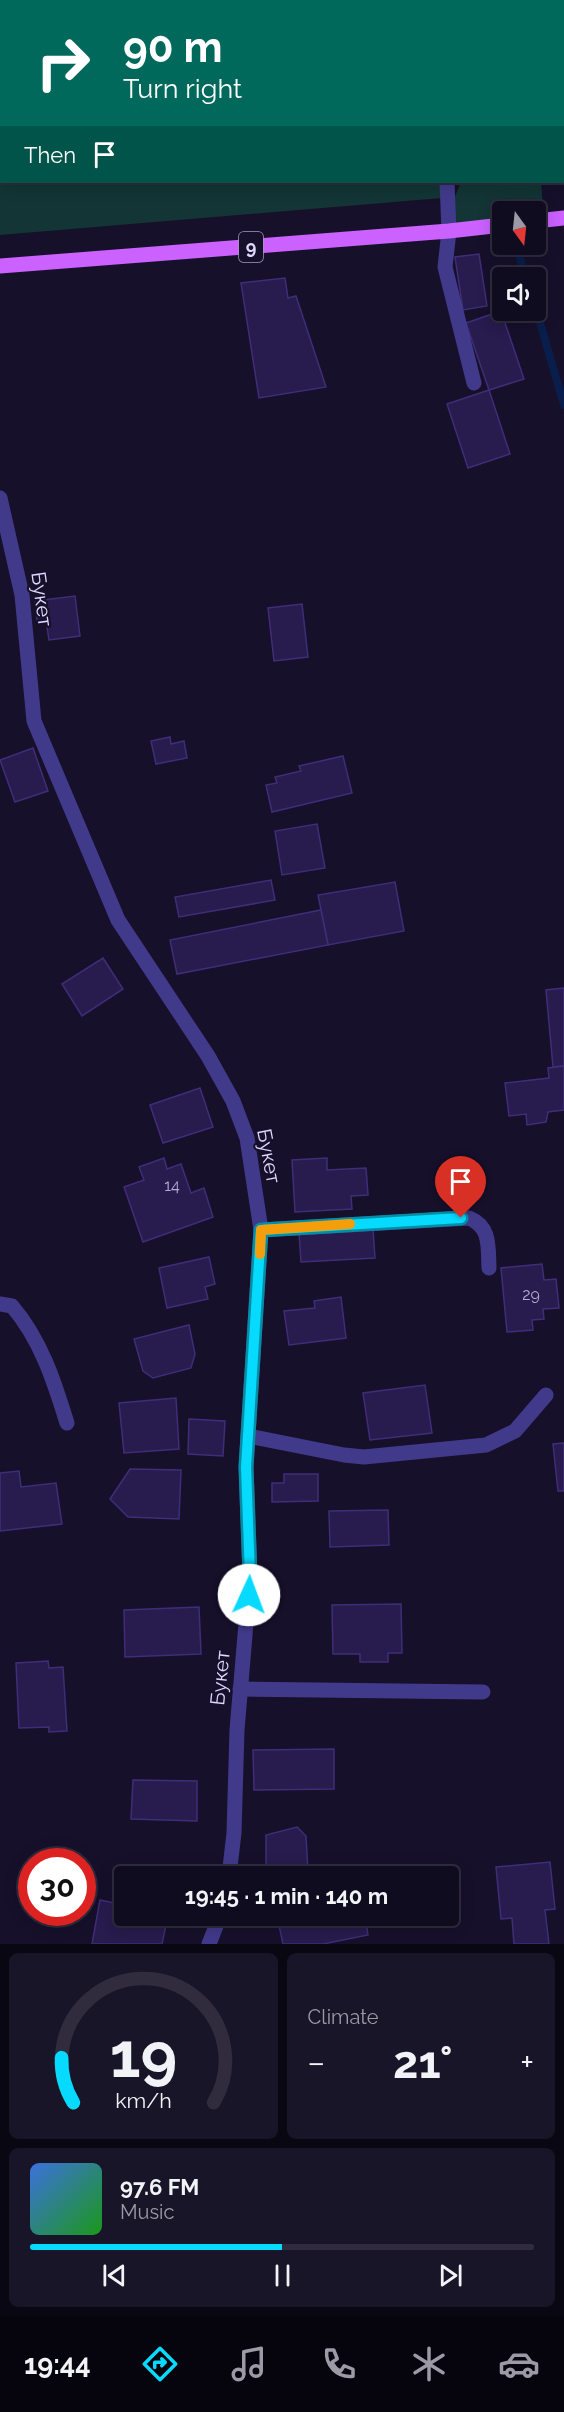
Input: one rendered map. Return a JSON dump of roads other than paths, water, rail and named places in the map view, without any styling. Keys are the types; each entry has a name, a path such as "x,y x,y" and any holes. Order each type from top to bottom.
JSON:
{"main road":[{"path":"546,220 564,219"},
{"name":"9","path":"0,266 492,226"}],"street":[{"path":"447,183 449,231 445,267 474,383"},
{"name":"Букет","path":"0,498 22,595 34,721 118,920 208,1056 233,1101 247,1138 261,1230 246,1467 250,1576 240,1689 234,1833 230,1866"},
{"path":"261,1230 469,1218 476,1221 486,1232 489,1268"},
{"path":"0,1304 12,1306 28,1325 49,1371 67,1423"},
{"path":"248,1437 344,1455 364,1456 486,1445 515,1431 546,1395"},
{"path":"240,1689 483,1692"},
{"path":"209,1944 216,1926"}],"waterway":[{"path":"519,255 523,267"},
{"path":"540,321 564,405"}]}
